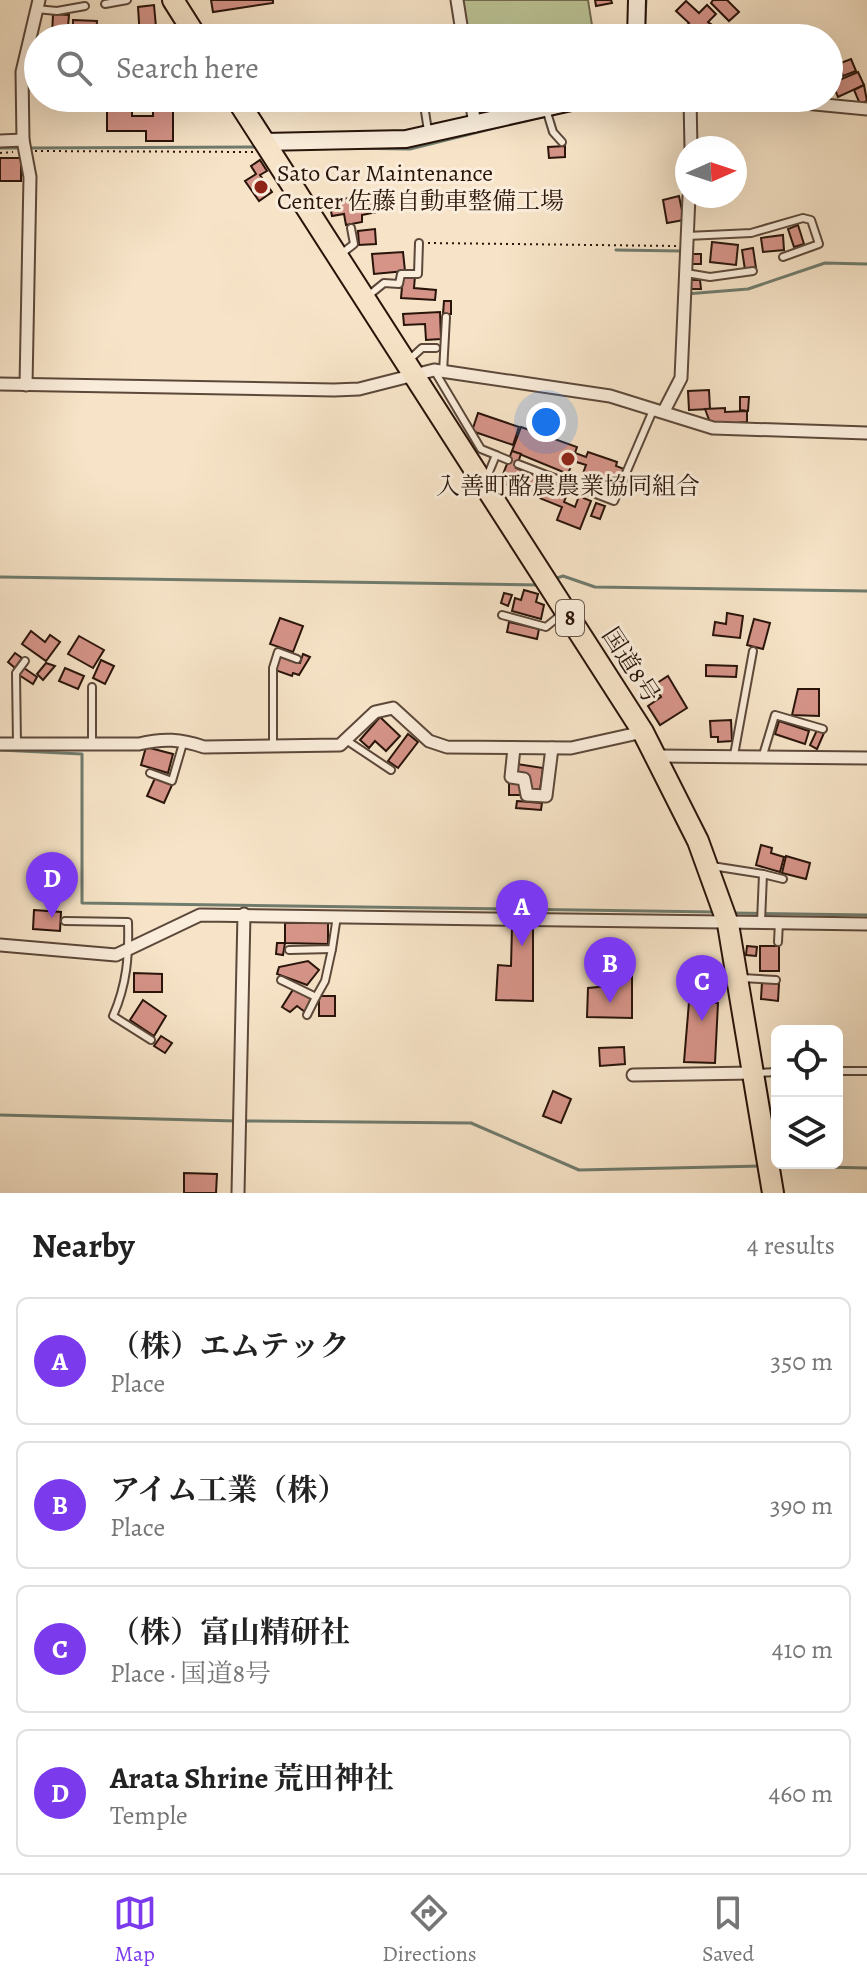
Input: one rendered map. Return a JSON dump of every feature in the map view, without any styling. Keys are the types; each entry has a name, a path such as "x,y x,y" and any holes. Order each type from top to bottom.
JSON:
{"highway":[{"path":"173,0 188,24"},
{"name":"国道8号","path":"245,112 365,299 424,369 484,484 658,756 707,866 728,924 773,1193"}],"street":[{"path":"457,0 461,24"},
{"path":"636,24 637,0"},
{"path":"33,24 38,4"},
{"path":"24,64 24,145 30,177 26,385"},
{"path":"843,105 867,109"},
{"path":"473,112 475,126"},
{"path":"267,147 406,139 533,112"},
{"path":"690,112 691,136"},
{"path":"0,141 24,145"},
{"path":"659,410 681,378 688,208"},
{"path":"0,384 347,390 424,369 610,396 713,428 867,433"},
{"path":"0,744 184,740 204,747 340,745 375,712 393,708 429,741 447,747 571,748 643,732"},
{"path":"514,748 511,777 524,779 527,795 546,796 552,748"},
{"path":"658,756 867,758"},
{"path":"238,1193 244,914"},
{"path":"0,945 116,955 200,915 867,924"},
{"path":"633,1075 753,1073"}],"lane":[{"path":"105,4 127,0"},
{"path":"38,4 57,11 85,6"},
{"path":"425,112 429,135"},
{"path":"547,112 553,132 562,142"},
{"path":"687,241 751,233 803,218 811,220 819,244 783,257"},
{"path":"338,256 354,244 351,228"},
{"path":"365,299 384,283 399,284 401,274 418,274 419,243"},
{"path":"686,273 710,277 753,271"},
{"path":"424,369 446,317"},
{"path":"436,348 422,348 424,369 481,449 508,460"},
{"path":"518,464 614,501 659,410"},
{"path":"484,484 496,455"},
{"path":"502,615 546,627 566,611"},
{"path":"734,755 753,651"},
{"path":"273,746 273,668 278,652 297,659"},
{"path":"17,744 16,673 25,661"},
{"path":"92,687 92,744"},
{"path":"763,755 775,715 823,729"},
{"path":"150,773 172,781 184,740"},
{"path":"346,740 391,770"},
{"path":"707,866 783,879"},
{"path":"761,922 763,874"},
{"path":"307,1015 325,981 337,916"},
{"path":"65,921 128,922 123,995 113,1016 151,1040"},
{"path":"778,942 779,922"},
{"path":"289,950 332,949"},
{"path":"738,978 776,980"},
{"path":"281,980 316,997"},
{"path":"843,1071 867,1071"},
{"path":"753,1073 771,1072"}],"path":[{"path":"0,153 24,145 267,147"},
{"path":"419,243 687,241"}],"green space":[{"path":"463,0 588,0 592,24 466,24"}],"building":[{"path":"211,0 273,0 273,3 213,12"},
{"path":"595,0 611,0 612,3 596,6"},
{"path":"713,0 727,0 739,12 729,21 711,3"},
{"path":"686,1 699,13 707,5 716,14 708,22 711,24 688,24 676,11"},
{"path":"154,5 156,24 139,24 138,7"},
{"path":"53,14 69,15 68,24 53,24"},
{"path":"73,20 97,21 97,24 73,24"},
{"path":"851,59 856,71 843,76 843,62"},
{"path":"858,72 864,85 843,95 843,78"},
{"path":"864,85 867,101 860,104 854,90"},
{"path":"107,112 153,116 153,112 173,112 173,141 146,141 146,131 107,131"},
{"path":"565,146 565,157 549,158 548,147"},
{"path":"0,158 21,158 21,181 0,181"},
{"path":"260,160 267,171 260,175 272,192 259,201 245,181 256,174 251,166"},
{"path":"373,193 377,212 362,215 362,222 346,225 344,214 332,216 329,202"},
{"path":"675,197 675,208 682,208 684,220 667,223 663,200"},
{"path":"798,225 804,244 794,247 788,229"},
{"path":"375,229 376,244 359,245 358,231"},
{"path":"783,235 784,250 763,252 761,238"},
{"path":"712,242 738,245 736,265 710,262"},
{"path":"753,248 756,268 745,270 742,250"},
{"path":"403,252 405,271 374,274 372,254"},
{"path":"691,254 701,254 701,264 691,264"},
{"path":"403,275 415,276 414,288 436,290 435,300 401,298"},
{"path":"689,280 700,280 701,289 690,289"},
{"path":"444,301 451,301 451,314 443,314"},
{"path":"440,312 441,339 426,340 425,324 404,325 403,314"},
{"path":"709,390 710,409 689,410 688,391"},
{"path":"740,397 749,397 748,411 740,410"},
{"path":"725,408 725,412 747,411 747,422 711,425 705,409"},
{"path":"478,413 519,427 513,445 472,431"},
{"name":"入善町酪農農業協同組合","path":"521,427 577,447 575,453 586,457 588,452 617,462 616,466 624,469 616,491 608,488 607,494 583,486 586,480 581,479 586,465 573,461 568,474 512,451"},
{"path":"512,451 521,454 516,468 569,489 564,502 575,507 579,496 591,501 580,529 557,520 562,507 500,482"},
{"path":"596,503 605,506 600,519 591,516"},
{"path":"524,590 538,594 536,602 544,605 541,619 512,611 515,598 521,600"},
{"path":"504,593 512,595 508,606 501,603"},
{"path":"727,613 743,616 740,638 713,635 715,622 726,624"},
{"path":"280,618 303,626 293,652 270,644"},
{"path":"754,619 770,623 763,649 747,645"},
{"path":"509,622 539,629 537,639 507,632"},
{"path":"31,631 45,642 50,635 60,642 46,661 22,644"},
{"path":"79,636 104,650 93,668 68,654"},
{"path":"15,653 22,658 15,668 8,662"},
{"path":"303,654 310,657 299,675 293,673 292,676 275,670 280,656 300,663"},
{"path":"101,660 114,666 105,684 93,678"},
{"path":"46,663 55,666 43,680 37,674"},
{"path":"706,665 737,666 736,677 706,676"},
{"path":"24,668 37,677 33,684 19,675"},
{"path":"65,668 84,676 78,689 59,681"},
{"path":"668,676 687,708 660,725 648,706 661,697 654,685"},
{"path":"798,689 819,689 819,716 792,715"},
{"path":"380,717 400,736 386,751 375,741 369,748 360,740"},
{"path":"731,720 732,741 718,742 718,737 711,737 710,721"},
{"path":"779,721 809,731 805,744 775,734"},
{"path":"817,730 824,733 817,749 810,745"},
{"path":"408,734 418,742 398,768 388,761"},
{"path":"146,747 173,754 168,773 141,765"},
{"path":"517,764 543,768 540,790 525,788 515,774"},
{"path":"155,778 172,785 164,803 147,796"},
{"path":"509,782 524,782 524,795 509,795"},
{"path":"517,801 542,803 541,810 516,808"},
{"path":"761,845 772,848 771,853 784,857 780,872 756,865"},
{"path":"786,856 810,863 806,879 782,873"},
{"path":"34,910 61,912 60,931 33,929"},
{"path":"285,923 328,923 328,944 285,943"},
{"path":"512,927 533,928 533,1001 496,1000 498,965 511,966"},
{"path":"277,943 285,943 283,955 276,954"},
{"path":"747,946 757,947 756,956 746,955"},
{"path":"760,946 779,946 779,971 760,971"},
{"path":"308,961 319,970 307,985 277,974 279,967"},
{"path":"632,968 632,1018 587,1017 588,988 609,986 617,969"},
{"path":"134,973 162,974 162,992 134,992"},
{"path":"762,982 779,984 778,1001 761,999"},
{"path":"294,988 312,1000 305,1012 297,1006 290,1012 282,1007"},
{"path":"319,996 335,996 335,1016 319,1016"},
{"path":"143,1000 166,1016 154,1036 130,1020"},
{"path":"689,1002 718,1003 715,1063 684,1062"},
{"path":"161,1036 172,1043 165,1053 154,1046"},
{"path":"624,1047 625,1064 600,1066 599,1048"},
{"path":"553,1091 571,1099 561,1123 543,1116"},
{"path":"184,1173 217,1174 216,1193 184,1193"}],"waterway":[{"path":"645,24 646,0"},
{"path":"344,148 410,149 559,112"},
{"path":"28,148 256,147"},
{"path":"0,148 20,148"},
{"path":"616,250 681,251 681,262"},
{"path":"686,294 748,289 825,263 867,264"},
{"path":"554,579 563,576 595,587 867,591"},
{"path":"0,577 540,585"},
{"path":"0,750 82,754 82,903 715,912"},
{"path":"731,913 867,915"},
{"path":"0,1115 236,1121"},
{"path":"244,1121 471,1123 579,1170 762,1166"},
{"path":"843,1167 867,1168"}],"place":[{"name":"Sato Car Maintenance Center 佐藤自動車整備工場","path":"261,187"},
{"name":"入善町酪農農業協同組合","path":"568,459"},
{"name":"Arata Shrine 荒田神社","path":"52,918"},
{"name":"（株）エムテック","path":"522,946"},
{"name":"アイム工業（株）","path":"610,1003"},
{"name":"（株）富山精研社","path":"702,1021"}]}
